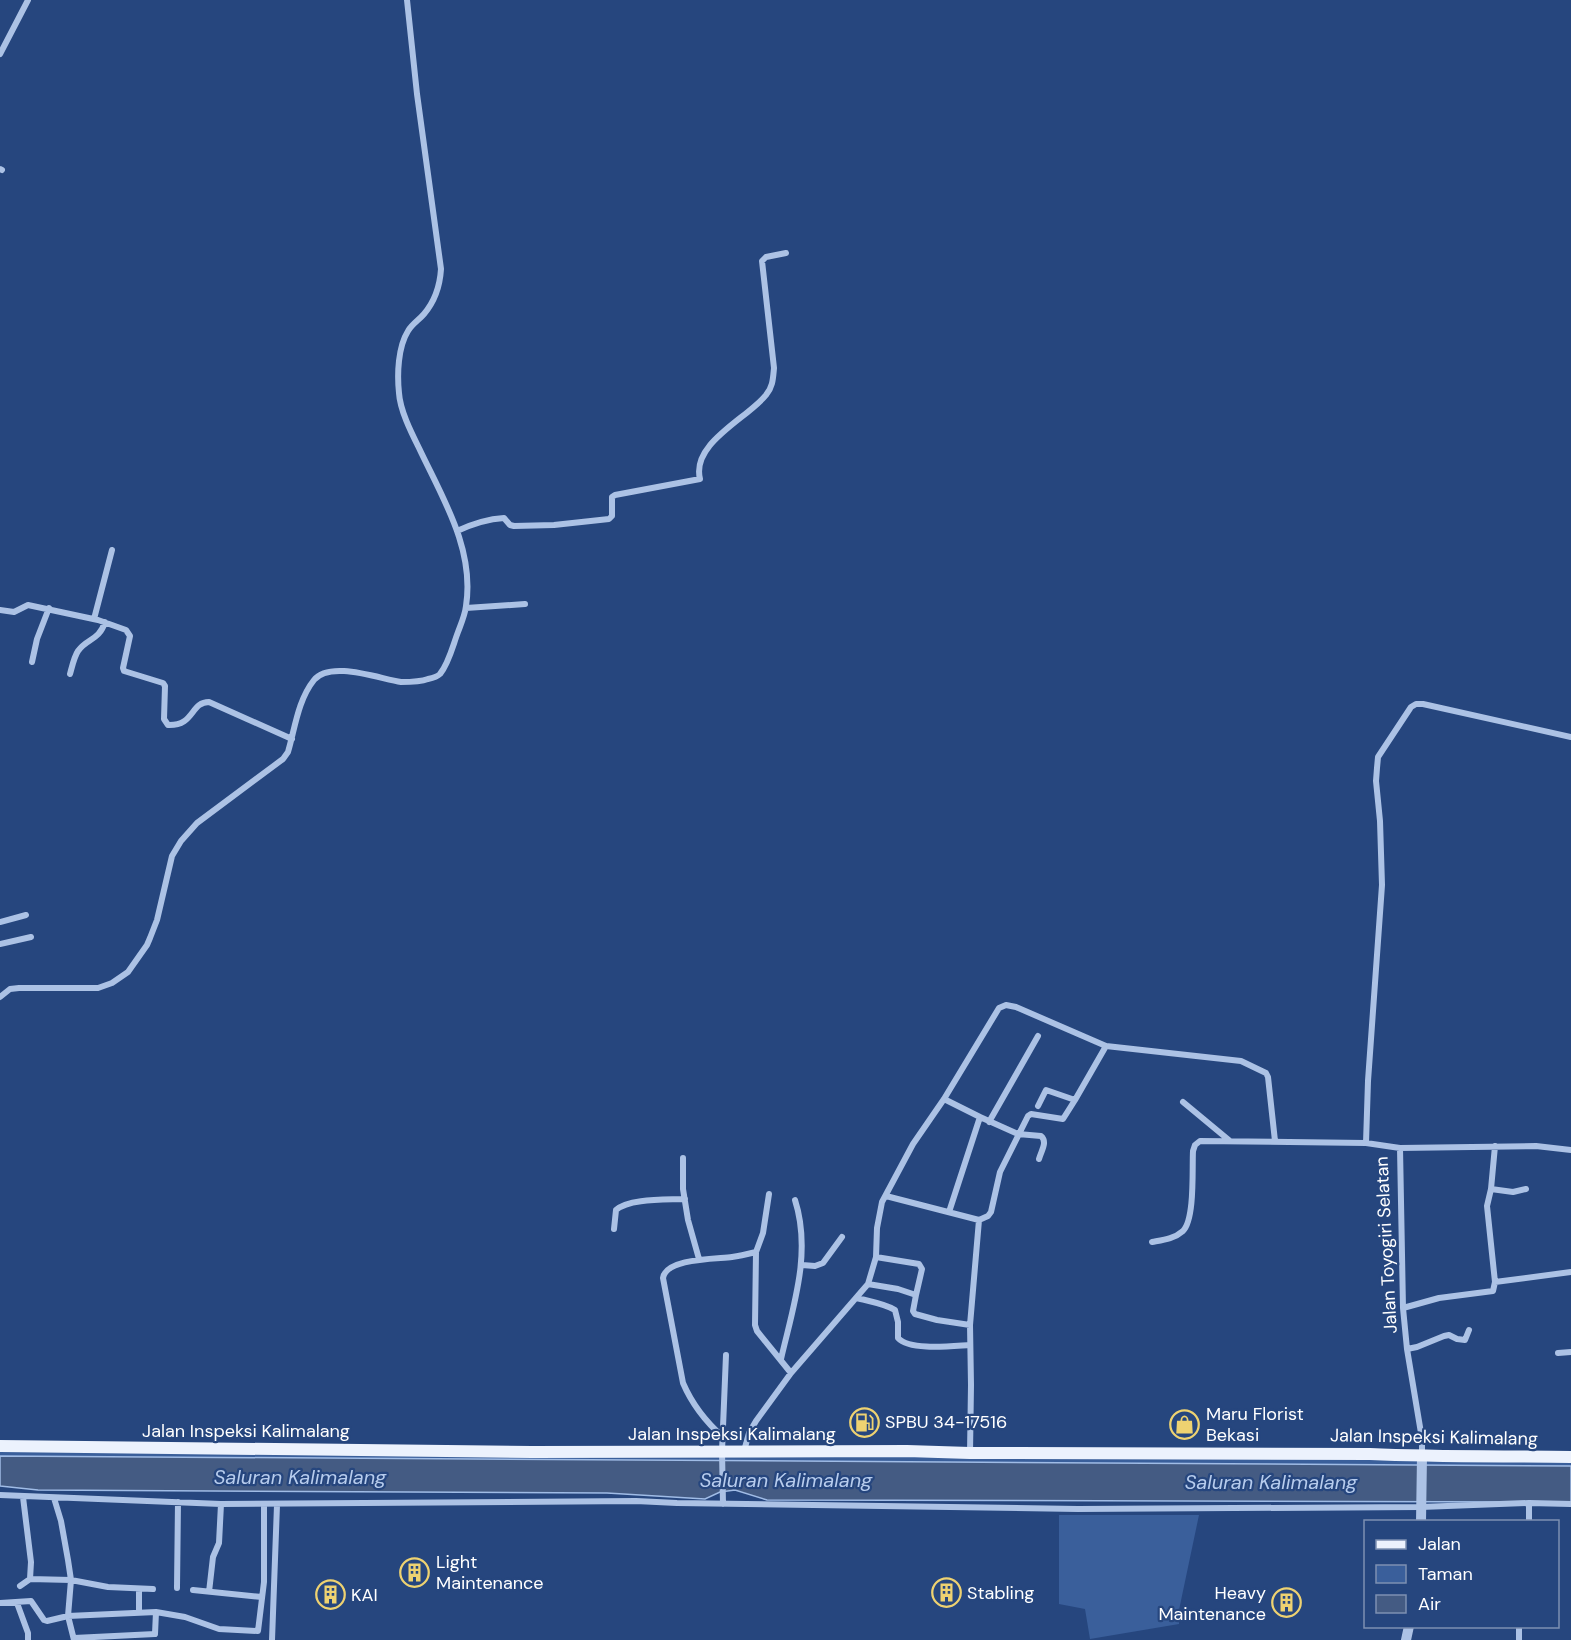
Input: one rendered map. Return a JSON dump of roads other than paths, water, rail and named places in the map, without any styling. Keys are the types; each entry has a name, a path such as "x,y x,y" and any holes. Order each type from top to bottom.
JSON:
{"main road":[{"name":"Jalan Inspeksi Kalimalang","path":"0,1446 722,1455 744,1451 908,1451 1358,1454 1422,1458 1571,1457"}],"street":[{"path":"0,54 28,0"},
{"path":"0,997 10,989 19,988 98,988 112,983 128,972 150,938 157,920 172,856 181,841 197,823 283,759 288,752 302,701 316,678 332,671 410,682 423,681 439,675 446,664 466,608 465,562 457,531 408,424 398,391 400,357 407,332 433,300 441,277 407,0"},
{"path":"457,531 480,522 501,518 514,526 554,525 609,519 612,516 612,497 615,495 700,479 699,466 703,455 725,430 758,404 773,383 774,368 762,261 766,257 786,254"},
{"path":"94,619 112,550"},
{"path":"0,610 14,612 28,604 94,619 126,630 130,639 124,672 164,683 164,719 168,725 181,724 188,719 198,705 209,702 292,739"},
{"path":"466,608 525,604"},
{"path":"32,662 37,639 50,608"},
{"path":"70,674 77,652 102,631 105,622"},
{"path":"1366,1143 1368,1081 1382,885 1376,781 1378,757 1411,707 1416,704 1571,737"},
{"path":"0,922 26,915"},
{"path":"0,944 31,937"},
{"path":"744,1451 749,1433 756,1421 790,1373 868,1284 876,1257 877,1228 882,1202 913,1144 944,1099 999,1008 1006,1005 1016,1007 1106,1046 1241,1060 1266,1073 1268,1077 1275,1141"},
{"path":"989,1122 1038,1036"},
{"path":"886,1196 979,1220 988,1215 991,1212 1000,1172 1029,1115 1063,1119 1106,1046"},
{"path":"1038,1106 1046,1090 1075,1100"},
{"path":"944,1099 1018,1134 1041,1136 1045,1142 1039,1159"},
{"path":"1183,1102 1231,1142"},
{"path":"950,1212 980,1117"},
{"name":"Jalan Toyogiri Selatan","path":"1152,1242 1171,1238 1185,1229 1191,1214 1193,1151 1195,1145 1200,1141 1366,1143 1400,1148 1403,1308 1407,1349 1422,1439 1421,1520"},
{"path":"1403,1308 1439,1298 1492,1292 1494,1289 1487,1206 1495,1146"},
{"path":"1400,1148 1536,1146 1571,1150"},
{"path":"683,1158 683,1189 688,1220 699,1259"},
{"path":"1491,1189 1513,1192 1526,1189"},
{"path":"770,1194 764,1233 756,1252 755,1325 757,1331 790,1373"},
{"path":"614,1229 616,1210 622,1205 633,1202 685,1199"},
{"path":"781,1359 802,1264 802,1229 795,1200"},
{"path":"970,1453 970,1325 979,1220"},
{"path":"802,1264 815,1266 823,1263 842,1238"},
{"path":"723,1437 704,1417 683,1383 663,1274 667,1270 699,1259 756,1252"},
{"path":"876,1257 919,1264 922,1269 913,1311 915,1314 970,1325"},
{"path":"1495,1282 1571,1272"},
{"path":"868,1284 898,1289 916,1295"},
{"path":"857,1298 895,1310 898,1338 904,1343 915,1346 970,1346"},
{"path":"1407,1349 1449,1335 1465,1340 1468,1330"},
{"path":"1558,1353 1571,1352"},
{"path":"723,1504 722,1455 726,1355"},
{"path":"0,1496 277,1505 620,1501 1078,1509 1571,1504"},
{"path":"23,1497 31,1562 30,1579"},
{"path":"54,1498 61,1521 71,1580 68,1616 74,1639 155,1634 156,1611"},
{"path":"177,1588 178,1502"},
{"path":"1529,1503 1529,1520"},
{"path":"209,1592 213,1557 219,1542 221,1504"},
{"path":"0,1603 29,1600 47,1621 68,1616 156,1611 185,1617 219,1629 258,1631 264,1582 264,1504"},
{"path":"272,1640 277,1505"},
{"path":"20,1586 30,1579 71,1580 108,1587 153,1589"},
{"path":"139,1589 139,1612"},
{"path":"193,1590 262,1598"},
{"path":"18,1602 28,1640"}],"water":[{"name":"Saluran Kalimalang","path":"0,1456 1571,1466 1571,1502 767,1500 735,1490 720,1492 705,1499 607,1493 38,1490 0,1486"}],"place":[{"name":"SPBU 34-17516","path":"864,1422"},
{"name":"Maru Florist Bekasi","path":"1185,1424"},
{"name":"Light Maintenance","path":"415,1572"},
{"name":"Stabling","path":"946,1593"},
{"name":"KAI","path":"330,1595"},
{"name":"Heavy Maintenance","path":"1287,1603"}]}
